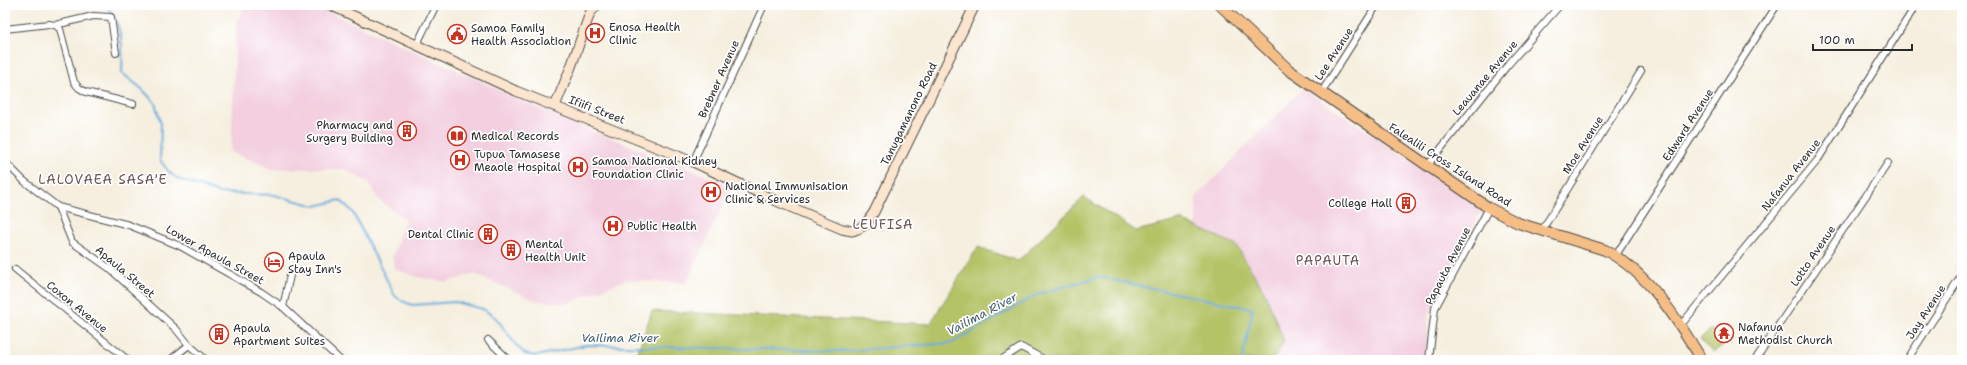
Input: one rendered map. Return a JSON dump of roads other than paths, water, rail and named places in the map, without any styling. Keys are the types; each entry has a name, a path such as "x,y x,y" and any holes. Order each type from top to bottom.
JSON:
{"main road":[{"name":"Ifiifi Street","path":"330,5 516,91 693,162 774,200 842,229 852,231 858,229"},
{"path":"555,106 571,67 590,13 597,5"},
{"name":"Tanugamanono Road","path":"858,229 865,225 874,212 975,5"},
{"name":"Falealili Cross Island Road","path":"1220,5 1289,70 1489,208 1518,223 1605,250 1616,255 1635,270 1659,295 1702,360"}],"street":[{"path":"417,44 436,5"},
{"name":"Brebner Avenue","path":"693,162 764,5"},
{"name":"Lee Avenue","path":"1321,93 1377,5"},
{"name":"Leauanae Avenue","path":"1427,166 1498,77 1560,5"},
{"name":"Edward Avenue","path":"1616,255 1777,5"},
{"name":"Nafanua Avenue","path":"1680,326 1817,161 1916,5"},
{"path":"5,29 49,24 55,25 93,16 111,17 116,52"},
{"path":"55,25 60,29 74,82 79,88 86,92 133,104"},
{"name":"Moe Avenue","path":"1542,230 1641,71"},
{"path":"5,162 24,181 58,207"},
{"name":"Lotto Avenue","path":"1755,360 1888,163"},
{"name":"Lower Apaula Street","path":"58,207 108,219 166,239 261,292 283,307 340,360"},
{"name":"Apaula Street","path":"58,207 72,242 109,268 176,329 189,345 206,360"},
{"name":"Papauta Avenue","path":"1429,360 1435,308 1489,208"},
{"name":"Coxon Avenue","path":"15,269 128,360"},
{"path":"283,307 291,271"},
{"name":"Jay Avenue","path":"1908,360 1962,275"},
{"path":"488,340 509,360"},
{"path":"170,360 189,345"},
{"path":"1001,360 1021,347 1045,360"}],"waterway":[{"name":"Vailima River","path":"106,5 116,21 121,37 122,73 142,89 155,103 161,124 160,160 169,172 178,179 219,193 274,195 316,206 340,200 352,211 395,296 412,305 455,302 483,309 496,318 516,345 525,354 536,356 586,345 842,351 952,343 1038,294 1098,277 1253,309 1242,360"}],"place":[{"name":"Enosa Health Clinic","path":"595,33"},
{"name":"Samoa Family Health Association","path":"457,34"},
{"name":"Pharmacy and Surgery Building","path":"407,131"},
{"name":"Medical Records","path":"457,136"},
{"name":"Tupua Tamasese Meaole Hospital","path":"460,160"},
{"name":"Samoa National Kidney Foundation Clinic","path":"578,167"},
{"name":"National Immunisation Clinic & Services","path":"711,192"},
{"name":"College Hall","path":"1406,203"},
{"name":"Public Health","path":"613,226"},
{"name":"Dental Clinic","path":"488,234"},
{"name":"Mental Health Unit","path":"511,250"},
{"name":"Apaula Stay Inn's","path":"274,262"},
{"name":"Nafanua Methodist Church","path":"1724,333"},
{"name":"Apaula Apartment Suites","path":"219,334"}],"district":[{"name":"LALOVAEA SASA'E","path":"103,179"},
{"name":"LEUFISA","path":"883,224"},
{"name":"PAPAUTA","path":"1328,260"}]}
